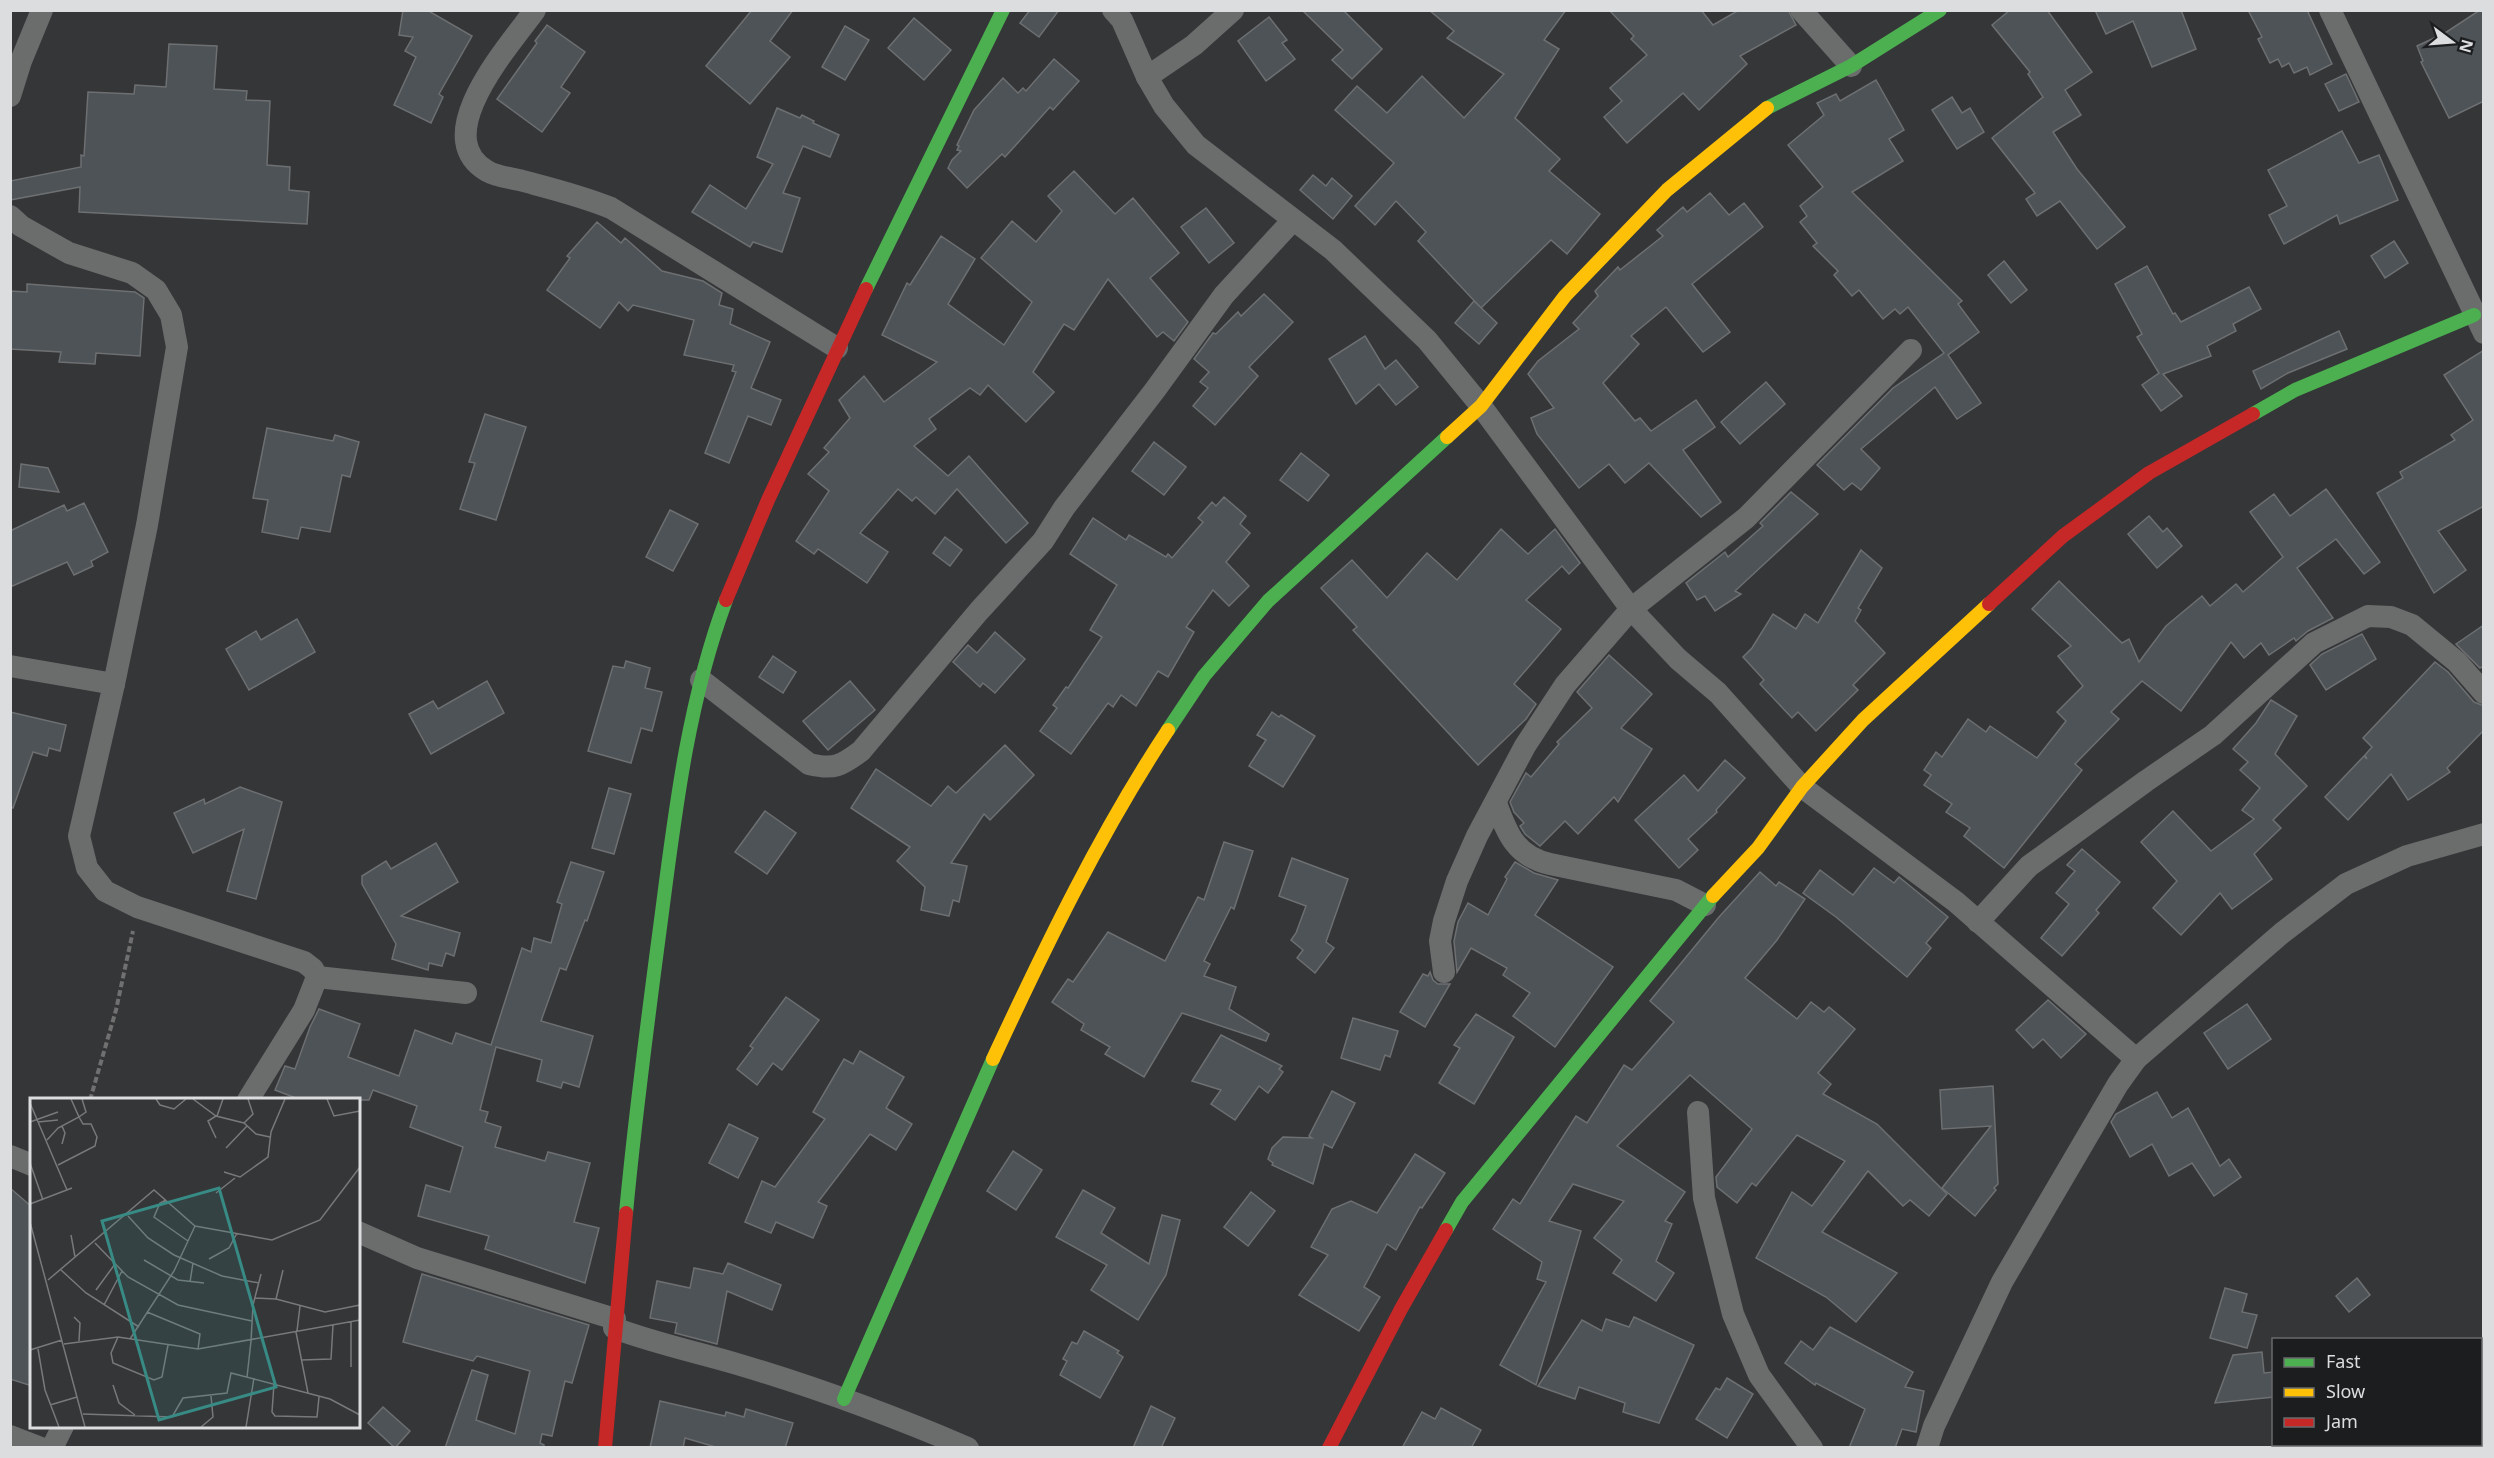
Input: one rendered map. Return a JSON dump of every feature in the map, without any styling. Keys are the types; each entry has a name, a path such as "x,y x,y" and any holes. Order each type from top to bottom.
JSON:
{"street":[{"path":"10,96 21,61 42,10"},
{"path":"535,10 484,78 469,116 464,140 471,157 488,172 586,197 611,208 837,348"},
{"path":"605,1448 614,1324 646,1027 675,816 701,680 742,559 837,348 1003,10"},
{"path":"1113,10 1122,20 1164,106 1196,145 1333,250 1427,340 1481,406 1631,609 1678,659 1718,693 1802,787 1956,902 2136,1059"},
{"path":"1148,77 1194,45 1233,10"},
{"path":"1801,10 1851,66"},
{"path":"844,1399 982,1081 1032,975 1135,780 1204,676 1268,601 1481,406 1565,296 1667,190 1763,110 1851,66 1940,10"},
{"path":"1329,1448 1401,1309 1462,1202 1705,905 1758,848 1802,787 1863,720 2063,536 2149,473 2295,390 2479,324 2330,10"},
{"path":"10,216 21,226 69,253 132,273 156,290 171,315 177,347 147,525 79,836 87,868 105,891 137,907 304,962 313,969 317,977 304,1010 249,1098"},
{"path":"701,680 809,764 826,768 843,765 861,751 979,611 1043,541 1064,508 1155,390 1224,295 1293,220"},
{"path":"1444,972 1440,941 1457,881 1477,836 1525,746 1565,685 1631,609 1746,518 1911,350"},
{"path":"1978,922 2029,866 2146,780 2213,735 2314,643 2368,616 2391,617 2412,625 2457,662 2484,693"},
{"path":"10,666 114,684"},
{"path":"1496,803 1505,831 1531,857 1550,864 1676,890 1705,905"},
{"path":"1927,1448 1934,1426 2002,1282 2118,1084 2136,1059 2282,933 2346,884 2407,856 2484,834"},
{"path":"317,977 466,993"},
{"path":"1698,1112 1704,1198 1733,1314 1759,1375 1812,1448"},
{"path":"10,1156 30,1164"},
{"path":"360,1233 417,1258 614,1324 647,1340 738,1364 844,1399 906,1421 968,1448"},
{"path":"51,1448 62,1428"},
{"path":"10,1436 42,1448"}],"path":[{"path":"91,1098 116,1011 137,907"}],"building":[{"path":"403,10 427,10 472,36 439,94 443,97 431,123 394,105 416,57 405,51 413,37 399,35"},
{"path":"752,10 793,10 770,41 790,57 750,104 706,66"},
{"path":"1030,10 1059,10 1039,37 1020,23"},
{"path":"1302,10 1343,10 1382,49 1352,79 1332,60 1343,50"},
{"path":"1429,10 1566,10 1544,40 1559,49 1515,118 1560,159 1549,171 1600,214 1567,254 1551,240 1481,308 1418,241 1426,232 1396,201 1375,225 1355,206 1394,163 1335,110 1357,86 1387,113 1422,76 1464,118 1504,74 1447,38 1454,31"},
{"path":"1609,10 1701,10 1713,25 1739,10 1788,10 1796,25 1740,56 1747,64 1699,110 1683,93 1627,143 1604,117 1622,101 1610,88 1647,55 1631,39 1634,36"},
{"path":"2010,10 2047,10 2092,72 2065,90 2081,115 2053,132 2077,169 2125,227 2097,249 2060,201 2037,216 2026,199 2035,193 1992,138 2043,97 2028,74 2030,72 1992,25"},
{"path":"2095,10 2181,10 2196,49 2152,67 2133,21 2106,34"},
{"path":"2248,10 2307,10 2332,64 2310,75 2307,67 2294,73 2289,63 2282,67 2278,59 2270,63 2258,39 2262,37"},
{"path":"2480,10 2484,10 2484,101 2449,118 2421,62 2423,61 2417,46 2445,33"},
{"path":"1269,17 1287,40 1282,43 1295,59 1266,81 1238,41"},
{"path":"914,18 951,50 924,80 888,48"},
{"path":"547,25 585,52 561,87 570,93 542,132 497,99"},
{"path":"845,26 869,40 845,80 822,67"},
{"path":"169,44 217,46 214,89 247,91 246,100 270,101 267,165 290,167 289,190 309,192 307,224 79,212 80,187 10,200 10,181 81,167 81,155 84,156 88,92 134,94 135,85 166,87"},
{"path":"1054,59 1079,81 1053,110 1050,107 1005,157 1002,154 967,188 948,168 961,151 957,150 959,146 957,145 974,110 1003,78 1018,93 1023,88 1026,91"},
{"path":"2346,74 2359,102 2339,111 2325,84"},
{"path":"1876,80 1904,130 1889,139 1903,161 1852,192 1962,301 1958,304 1979,332 1948,355 1981,403 1957,419 1935,387 1861,449 1880,468 1861,490 1852,483 1844,490 1817,465 1893,388 1944,353 1908,307 1900,314 1895,309 1883,319 1859,290 1852,296 1834,275 1838,271 1813,246 1817,243 1800,222 1807,216 1800,206 1823,187 1788,145 1824,115 1817,103 1836,94 1840,101"},
{"path":"1952,97 1962,113 1970,108 1984,132 1957,149 1932,110"},
{"path":"777,108 800,118 802,115 814,121 813,123 839,135 830,157 803,146 783,193 800,198 782,252 753,242 750,247 692,212 710,185 746,209 773,164 757,157"},
{"path":"2342,131 2359,163 2379,155 2398,200 2340,224 2337,215 2284,244 2269,215 2287,206 2268,170"},
{"path":"1074,171 1115,214 1133,198 1179,253 1150,278 1188,322 1174,341 1163,332 1157,337 1108,279 1074,330 1064,324 1033,372 1054,392 1026,422 988,385 980,395 970,388 929,419 936,429 914,446 948,476 969,456 1028,523 1006,543 957,489 935,514 916,497 912,501 898,489 860,533 888,552 867,583 818,549 814,554 796,541 829,491 808,474 829,452 824,448 850,418 839,400 864,376 884,402 937,362 882,335 907,283 910,285 941,236 975,259 948,304 1004,345 1032,302 981,258 1012,221 1036,242 1062,211 1048,196"},
{"path":"1313,175 1326,186 1332,178 1352,196 1333,219 1300,190"},
{"path":"1710,193 1729,215 1744,203 1763,227 1692,284 1730,332 1703,352 1666,307 1631,336 1639,344 1603,383 1635,421 1640,418 1651,431 1696,400 1715,427 1683,450 1721,502 1701,517 1649,463 1625,483 1609,464 1579,488 1537,434 1531,418 1554,408 1528,374 1538,361 1579,329 1573,323 1598,296 1595,291 1618,267 1620,270 1663,236 1657,230 1683,207 1687,212"},
{"path":"1206,208 1234,243 1209,263 1181,227"},
{"path":"597,222 621,243 625,238 662,271 703,281 722,293 719,305 733,309 730,324 770,342 751,388 781,400 771,425 748,416 729,463 705,453 736,372 732,371 734,365 684,355 694,320 633,305 628,311 619,302 600,328 547,290 570,258 567,256"},
{"path":"2394,241 2408,263 2385,278 2371,256"},
{"path":"2004,261 2027,290 2011,303 1988,275"},
{"path":"2147,266 2173,314 2175,313 2181,322 2249,287 2261,309 2233,324 2236,331 2207,346 2211,356 2163,374 2182,396 2161,411 2142,385 2159,373 2137,337 2142,334 2115,284"},
{"path":"27,284 135,292 144,298 140,356 96,353 95,364 59,362 61,352 10,349 10,291 27,292"},
{"path":"1264,294 1293,322 1249,367 1258,376 1215,425 1193,406 1208,388 1200,382 1209,372 1194,359 1213,333 1216,334 1238,312 1241,316"},
{"path":"1474,301 1497,323 1479,344 1455,323"},
{"path":"2339,331 2347,349 2288,373 2261,389 2253,371"},
{"path":"1365,336 1385,369 1396,360 1418,387 1396,405 1379,384 1356,404 1329,359"},
{"path":"2484,350 2484,506 2438,531 2466,570 2434,593 2377,493 2403,478 2400,472 2455,440 2451,435 2473,420 2444,375"},
{"path":"1766,382 1785,404 1740,444 1721,422"},
{"path":"485,414 526,427 496,520 460,509 475,463 469,462"},
{"path":"267,428 333,441 335,435 359,442 350,477 342,475 330,532 301,527 298,539 262,532 268,500 253,498"},
{"path":"1154,442 1186,467 1164,495 1132,471"},
{"path":"1301,453 1329,475 1308,501 1280,480"},
{"path":"21,464 48,468 59,492 19,487"},
{"path":"2326,489 2380,562 2364,574 2336,539 2297,568 2333,618 2308,631 2296,641 2294,638 2269,655 2261,643 2244,658 2231,642 2181,711 2142,681 2111,712 2119,719 2075,764 2082,770 2004,868 1964,836 1970,828 1946,812 1952,804 1924,785 1931,775 1924,770 1936,752 1942,757 1968,719 1986,732 1990,726 2037,758 2066,721 2057,712 2083,686 2058,656 2071,646 2032,609 2059,581 2122,643 2129,639 2139,662 2166,626 2202,596 2210,606 2236,584 2243,592 2283,557 2250,512 2274,494 2290,516"},
{"path":"1791,492 1818,514 1735,591 1741,594 1715,611 1705,596 1697,600 1686,583 1725,552 1728,557 1763,526 1760,523"},
{"path":"1224,497 1246,516 1240,524 1250,533 1226,562 1249,586 1229,606 1213,590 1186,627 1194,632 1168,677 1158,671 1136,706 1121,695 1113,707 1108,703 1071,754 1040,731 1057,708 1053,705 1066,687 1068,688 1102,637 1090,630 1117,585 1070,554 1093,518 1126,540 1129,535 1166,557 1168,554 1172,558 1203,522 1198,518 1212,502 1216,506"},
{"path":"84,503 108,552 91,561 93,566 74,575 67,562 10,587 10,531 64,505 67,511"},
{"path":"670,510 698,524 673,571 646,557"},
{"path":"2149,516 2163,532 2167,528 2182,546 2157,568 2128,534"},
{"path":"1501,529 1528,554 1555,529 1580,563 1569,574 1562,566 1526,600 1561,629 1514,684 1536,704 1526,719 1478,765 1353,630 1357,627 1321,588 1352,560 1387,598 1427,553 1457,580"},
{"path":"945,537 962,550 950,566 933,553"},
{"path":"1861,550 1882,568 1858,608 1861,610 1855,621 1885,653 1853,685 1858,690 1816,731 1798,712 1792,718 1760,684 1764,680 1743,657 1752,648 1773,614 1796,629 1805,614 1818,623"},
{"path":"297,619 315,652 249,690 226,649 256,631 261,640"},
{"path":"2484,625 2484,666 2480,668 2456,644"},
{"path":"995,632 1025,659 995,693 983,683 980,687 953,662 968,645 977,653"},
{"path":"2362,634 2376,659 2326,690 2310,665 2322,654"},
{"path":"1609,655 1652,694 1621,728 1652,749 1618,802 1614,797 1578,834 1565,821 1540,846 1525,834 1520,826 1524,823 1514,812 1510,802 1526,773 1531,777 1559,744 1557,742 1592,708 1577,692"},
{"path":"773,656 796,672 783,693 759,677"},
{"path":"626,661 650,668 645,688 662,692 652,731 641,728 631,763 588,751 613,666 624,668"},
{"path":"2435,662 2448,672 2474,702 2484,706 2484,730 2447,768 2450,772 2408,800 2391,774 2348,820 2325,797 2364,756 2367,759 2365,755 2372,747 2363,738"},
{"path":"487,681 504,713 431,754 409,714 433,701 438,709"},
{"path":"850,681 875,710 828,750 803,721"},
{"path":"2271,700 2297,716 2275,754 2307,786 2273,820 2281,828 2254,854 2272,879 2232,909 2220,893 2181,935 2153,908 2177,881 2141,842 2173,811 2211,851 2254,819 2242,810 2260,788 2240,770 2248,762 2233,749 2256,723"},
{"path":"10,712 66,725 60,751 49,748 47,756 33,752 13,808 10,807"},
{"path":"1272,712 1315,736 1283,787 1249,766 1266,740 1257,735"},
{"path":"1005,745 1034,775 990,820 984,814 951,863 967,866 959,902 953,900 949,916 921,910 925,887 897,861 910,847 851,808 876,769 931,806 948,786 956,793"},
{"path":"1725,760 1745,778 1716,810 1717,812 1688,839 1698,850 1679,868 1635,820 1684,775 1698,791"},
{"path":"240,787 282,802 256,899 227,891 244,829 193,853 174,813 204,799 205,804"},
{"path":"609,788 631,794 614,854 592,848"},
{"path":"765,811 796,833 767,874 735,852"},
{"path":"1224,842 1253,851 1234,909 1231,907 1204,961 1210,964 1204,976 1236,987 1229,1009 1269,1034 1266,1041 1182,1013 1144,1077 1105,1054 1110,1047 1081,1030 1084,1024 1052,1002 1068,979 1073,982 1108,932 1165,961 1198,897 1204,900"},
{"path":"436,843 458,882 401,916 460,933 454,956 446,953 442,966 429,963 428,970 392,959 396,944 362,884 362,876 386,861 391,869"},
{"path":"2082,849 2120,882 2096,910 2099,913 2062,956 2041,938 2069,904 2056,893 2075,871 2067,865"},
{"path":"1292,858 1348,879 1326,942 1334,948 1315,973 1297,958 1303,950 1291,940 1306,906 1279,896"},
{"path":"571,862 604,872 587,921 585,920 566,970 560,968 541,1021 593,1036 579,1087 563,1082 561,1088 537,1081 542,1060 496,1047 480,1110 488,1112 485,1122 501,1127 495,1147 545,1161 548,1152 590,1163 574,1222 599,1228 585,1283 485,1249 489,1236 418,1216 426,1185 450,1192 463,1147 410,1127 417,1106 373,1090 369,1100 360,1100 360,1098 296,1098 275,1090 285,1066 295,1069 319,1009 360,1024 348,1057 399,1076 415,1030 452,1044 456,1033 491,1045 522,948 531,952 534,938 551,943 562,904 557,902"},
{"path":"1515,862 1534,873 1558,880 1535,915 1613,967 1555,1047 1513,1016 1530,993 1503,975 1507,968 1471,948 1457,972 1454,941 1458,922 1468,903 1488,915 1507,879 1505,877"},
{"path":"1874,868 1894,883 1899,877 1948,917 1926,943 1931,948 1907,977 1836,917 1803,893 1820,870 1853,895"},
{"path":"1760,872 1776,886 1779,882 1805,899 1777,940 1745,978 1797,1019 1811,1002 1824,1012 1829,1007 1855,1029 1818,1073 1831,1084 1823,1094 1877,1124 1947,1194 1929,1216 1910,1200 1903,1206 1868,1171 1822,1232 1897,1273 1856,1322 1826,1297 1756,1258 1792,1192 1812,1206 1845,1161 1797,1135 1756,1186 1752,1183 1737,1203 1717,1187 1716,1177 1752,1129 1690,1075 1617,1146 1685,1192 1665,1221 1672,1224 1656,1261 1674,1273 1656,1301 1613,1273 1622,1260 1594,1238 1624,1201 1573,1184 1549,1221 1581,1231 1536,1385 1500,1365 1546,1282 1537,1279 1542,1262 1493,1229 1513,1199 1520,1204 1576,1116 1587,1123 1624,1065 1632,1070 1674,1022 1650,1001 1719,917"},
{"path":"1430,972 1433,980 1438,984 1450,984 1425,1027 1400,1012 1423,974 1428,976"},
{"path":"786,997 819,1020 782,1070 773,1063 757,1085 737,1069 753,1048 750,1046"},
{"path":"2048,1000 2086,1034 2061,1058 2043,1039 2033,1048 2016,1030"},
{"path":"2247,1004 2271,1039 2228,1069 2204,1033"},
{"path":"1476,1014 1514,1037 1474,1104 1439,1083 1460,1048 1454,1045"},
{"path":"1353,1018 1398,1031 1390,1057 1385,1055 1380,1070 1341,1058"},
{"path":"1221,1035 1282,1066 1279,1069 1283,1072 1268,1093 1259,1086 1235,1120 1211,1104 1221,1090 1192,1081"},
{"path":"860,1051 904,1077 886,1108 912,1124 896,1150 870,1134 818,1202 827,1206 813,1238 776,1222 771,1233 745,1222 762,1181 775,1187 825,1119 813,1112 844,1059 853,1064"},
{"path":"1993,1086 1998,1184 1994,1188 1996,1190 1975,1216 1942,1188 1991,1126 1942,1129 1940,1090"},
{"path":"1332,1091 1355,1103 1332,1148 1324,1144 1313,1184 1272,1165 1273,1163 1268,1159 1272,1148 1283,1137 1312,1138 1309,1136"},
{"path":"2157,1092 2172,1118 2188,1108 2220,1166 2229,1159 2241,1177 2214,1196 2192,1163 2169,1176 2152,1144 2130,1157 2111,1122 2116,1114"},
{"path":"729,1124 758,1138 738,1178 709,1163"},
{"path":"1013,1151 1042,1170 1016,1210 987,1191"},
{"path":"1415,1154 1445,1173 1422,1208 1420,1207 1396,1250 1387,1244 1364,1287 1380,1297 1359,1331 1299,1295 1328,1255 1311,1247 1332,1209 1351,1201 1377,1213"},
{"path":"10,1188 30,1205 30,1385 10,1379"},
{"path":"1083,1190 1115,1208 1101,1233 1149,1264 1162,1215 1180,1220 1166,1275 1138,1320 1091,1290 1107,1265 1056,1237"},
{"path":"1251,1192 1275,1211 1248,1246 1224,1227"},
{"path":"728,1263 781,1285 772,1310 727,1291 717,1344 675,1333 677,1323 650,1318 657,1281 690,1288 694,1268 723,1274"},
{"path":"422,1274 589,1325 572,1383 565,1381 552,1436 542,1434 540,1443 544,1445 544,1448 445,1448 472,1370 488,1375 476,1420 515,1434 530,1371 477,1356 473,1361 403,1342"},
{"path":"2357,1278 2370,1295 2349,1312 2336,1296"},
{"path":"2225,1288 2247,1294 2242,1312 2257,1315 2247,1348 2210,1338"},
{"path":"1634,1317 1694,1345 1659,1423 1623,1412 1625,1403 1579,1387 1575,1399 1538,1386 1582,1320 1602,1331 1606,1319 1629,1327"},
{"path":"1830,1327 1913,1372 1905,1387 1924,1391 1916,1432 1902,1429 1895,1448 1849,1448 1865,1409 1816,1383 1815,1385 1785,1363 1801,1341 1813,1350"},
{"path":"1084,1331 1119,1351 1117,1353 1123,1357 1100,1398 1060,1375 1067,1361 1063,1359 1072,1342 1077,1344"},
{"path":"2262,1352 2264,1373 2272,1372 2272,1397 2215,1403 2233,1355"},
{"path":"1727,1378 1753,1394 1727,1438 1696,1419 1716,1388 1720,1390"},
{"path":"660,1401 725,1416 726,1412 744,1417 746,1409 793,1423 785,1448 719,1448 685,1438 683,1448 650,1448"},
{"path":"1151,1406 1175,1418 1161,1448 1133,1448"},
{"path":"383,1407 410,1431 395,1448 368,1423"},
{"path":"1441,1408 1481,1430 1471,1448 1402,1448 1422,1412 1435,1419"}],"traffic: fast":[{"path":"866,289 1003,10"},
{"path":"1767,108 1851,66 1940,10"},
{"path":"2253,414 2295,390 2474,315"},
{"path":"1168,730 1204,676 1268,601 1447,437"},
{"path":"626,1213 642,1066 684,758 702,678 726,600"},
{"path":"1446,1230 1462,1202 1713,896"},
{"path":"844,1399 993,1059"}],"traffic: slow":[{"path":"1447,437 1481,406 1565,296 1667,190 1767,108"},
{"path":"1713,896 1758,848 1802,787 1863,720 1989,604"},
{"path":"993,1059 1053,933 1096,850 1168,730"}],"traffic: jam":[{"path":"726,600 768,500 866,289"},
{"path":"1989,604 2063,536 2149,473 2253,414"},
{"path":"605,1448 626,1213"},
{"path":"1329,1448 1401,1309 1446,1230"}]}
